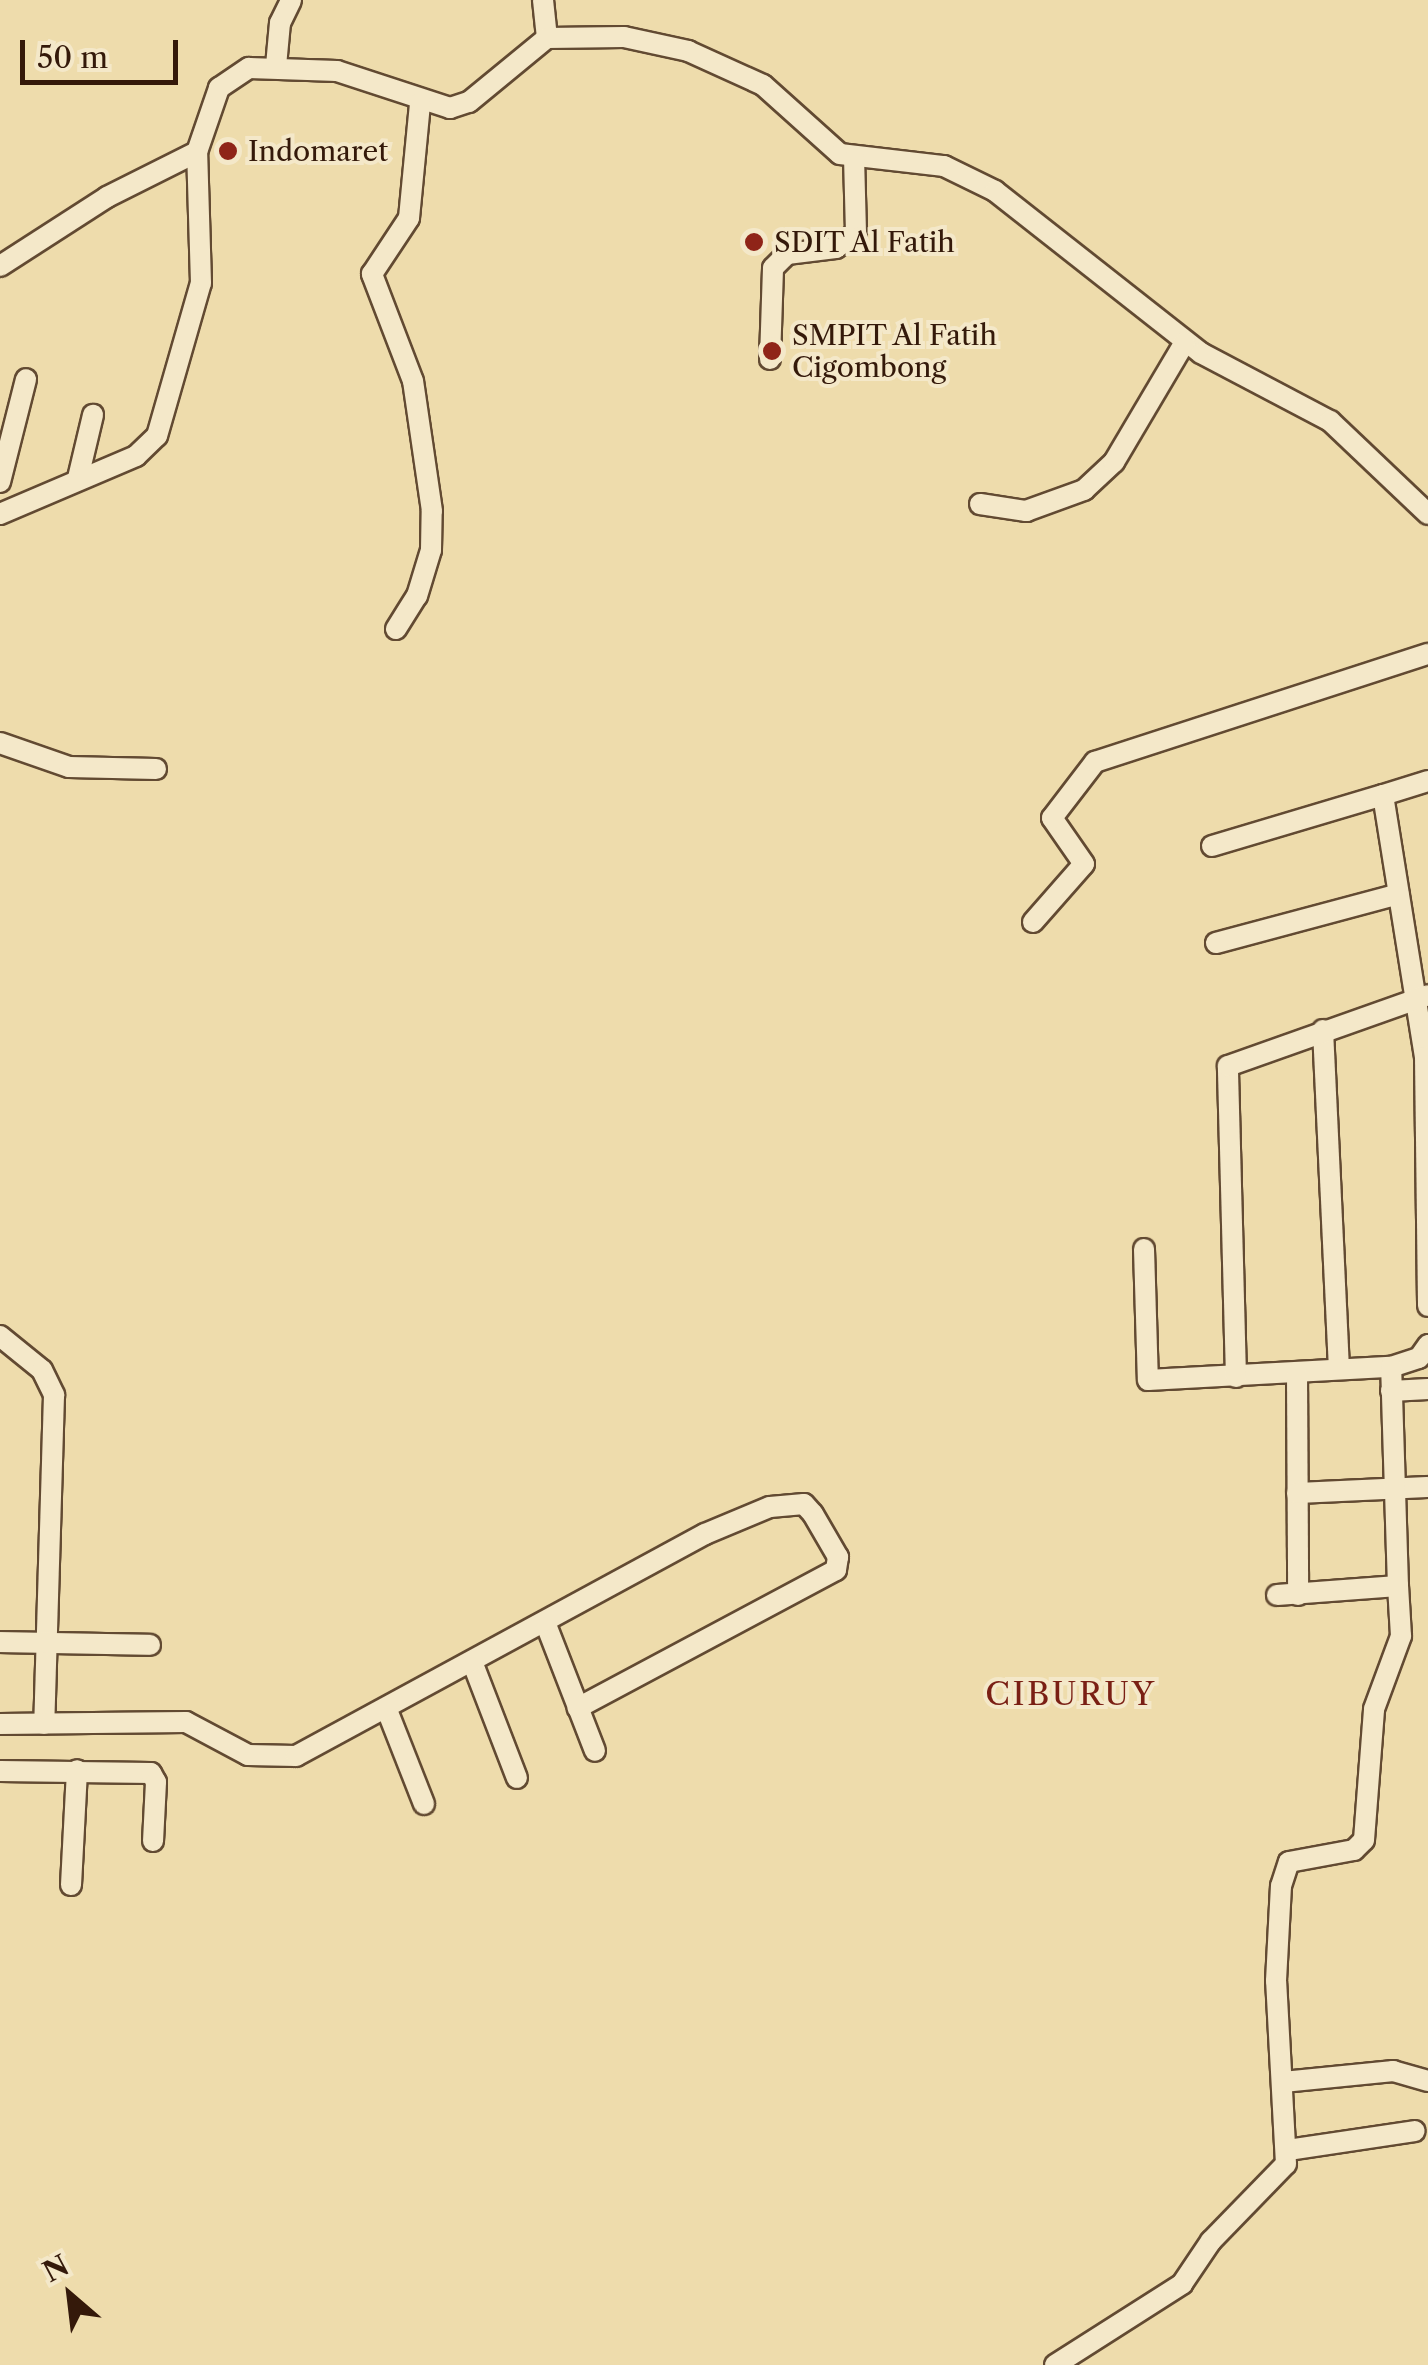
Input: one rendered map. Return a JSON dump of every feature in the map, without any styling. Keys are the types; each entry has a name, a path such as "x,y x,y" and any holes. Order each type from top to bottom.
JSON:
{"street":[{"path":"276,66 280,23 291,0"},
{"path":"543,0 547,38"},
{"path":"0,514 146,450 164,421 203,263 197,152 219,88 250,68 276,66 361,76 420,102 450,108 469,102 547,38 610,35 705,58 777,94 825,146 854,159 902,157 977,182 1184,342 1316,411 1428,514"},
{"path":"396,629 418,596 431,550 432,511 413,381 372,274 409,218 420,102"},
{"path":"0,266 106,197 197,152"},
{"path":"770,359 773,268 786,254 836,248 856,233 854,159"},
{"path":"980,504 1026,511 1084,490 1114,462 1184,342"},
{"path":"0,482 26,379"},
{"path":"78,478 92,416"},
{"path":"1033,922 1084,864 1052,818 1095,762 1428,654"},
{"path":"0,742 70,766 156,769"},
{"path":"1212,846 1428,781"},
{"path":"1383,795 1399,894 1423,996 1428,1306"},
{"path":"1216,943 1399,894"},
{"path":"1236,1377 1224,1076 1236,1059 1423,996"},
{"path":"1323,1030 1339,1368"},
{"path":"1144,1249 1145,1377 1236,1377 1390,1367 1427,1349"},
{"path":"0,1336 42,1370 54,1396 44,1724"},
{"path":"1055,2365 1182,2284 1224,2226 1278,2177 1288,2150 1276,1981 1284,1870 1301,1857 1354,1850 1364,1840 1374,1709 1400,1636 1390,1367"},
{"path":"1297,1373 1297,1493 1287,1595 1398,1586"},
{"path":"1391,1391 1428,1389"},
{"path":"1297,1493 1428,1487"},
{"path":"0,1724 186,1722 248,1756 277,1758 314,1749 705,1534 770,1507 804,1504 838,1557 836,1570 826,1579 750,1611 578,1708"},
{"path":"546,1622 594,1751"},
{"path":"0,1642 150,1645"},
{"path":"473,1664 517,1778"},
{"path":"388,1710 424,1804"},
{"path":"71,1885 78,1770"},
{"path":"0,1771 146,1771 155,1777 153,1841"},
{"path":"1284,2082 1393,2071 1428,2081"},
{"path":"1288,2150 1415,2131"}],"place":[{"name":"Indomaret","path":"228,151"},
{"name":"SDIT Al Fatih","path":"754,242"},
{"name":"SMPIT Al Fatih Cigombong","path":"772,351"}],"district":[{"name":"CIBURUY","path":"1071,1694"}]}
